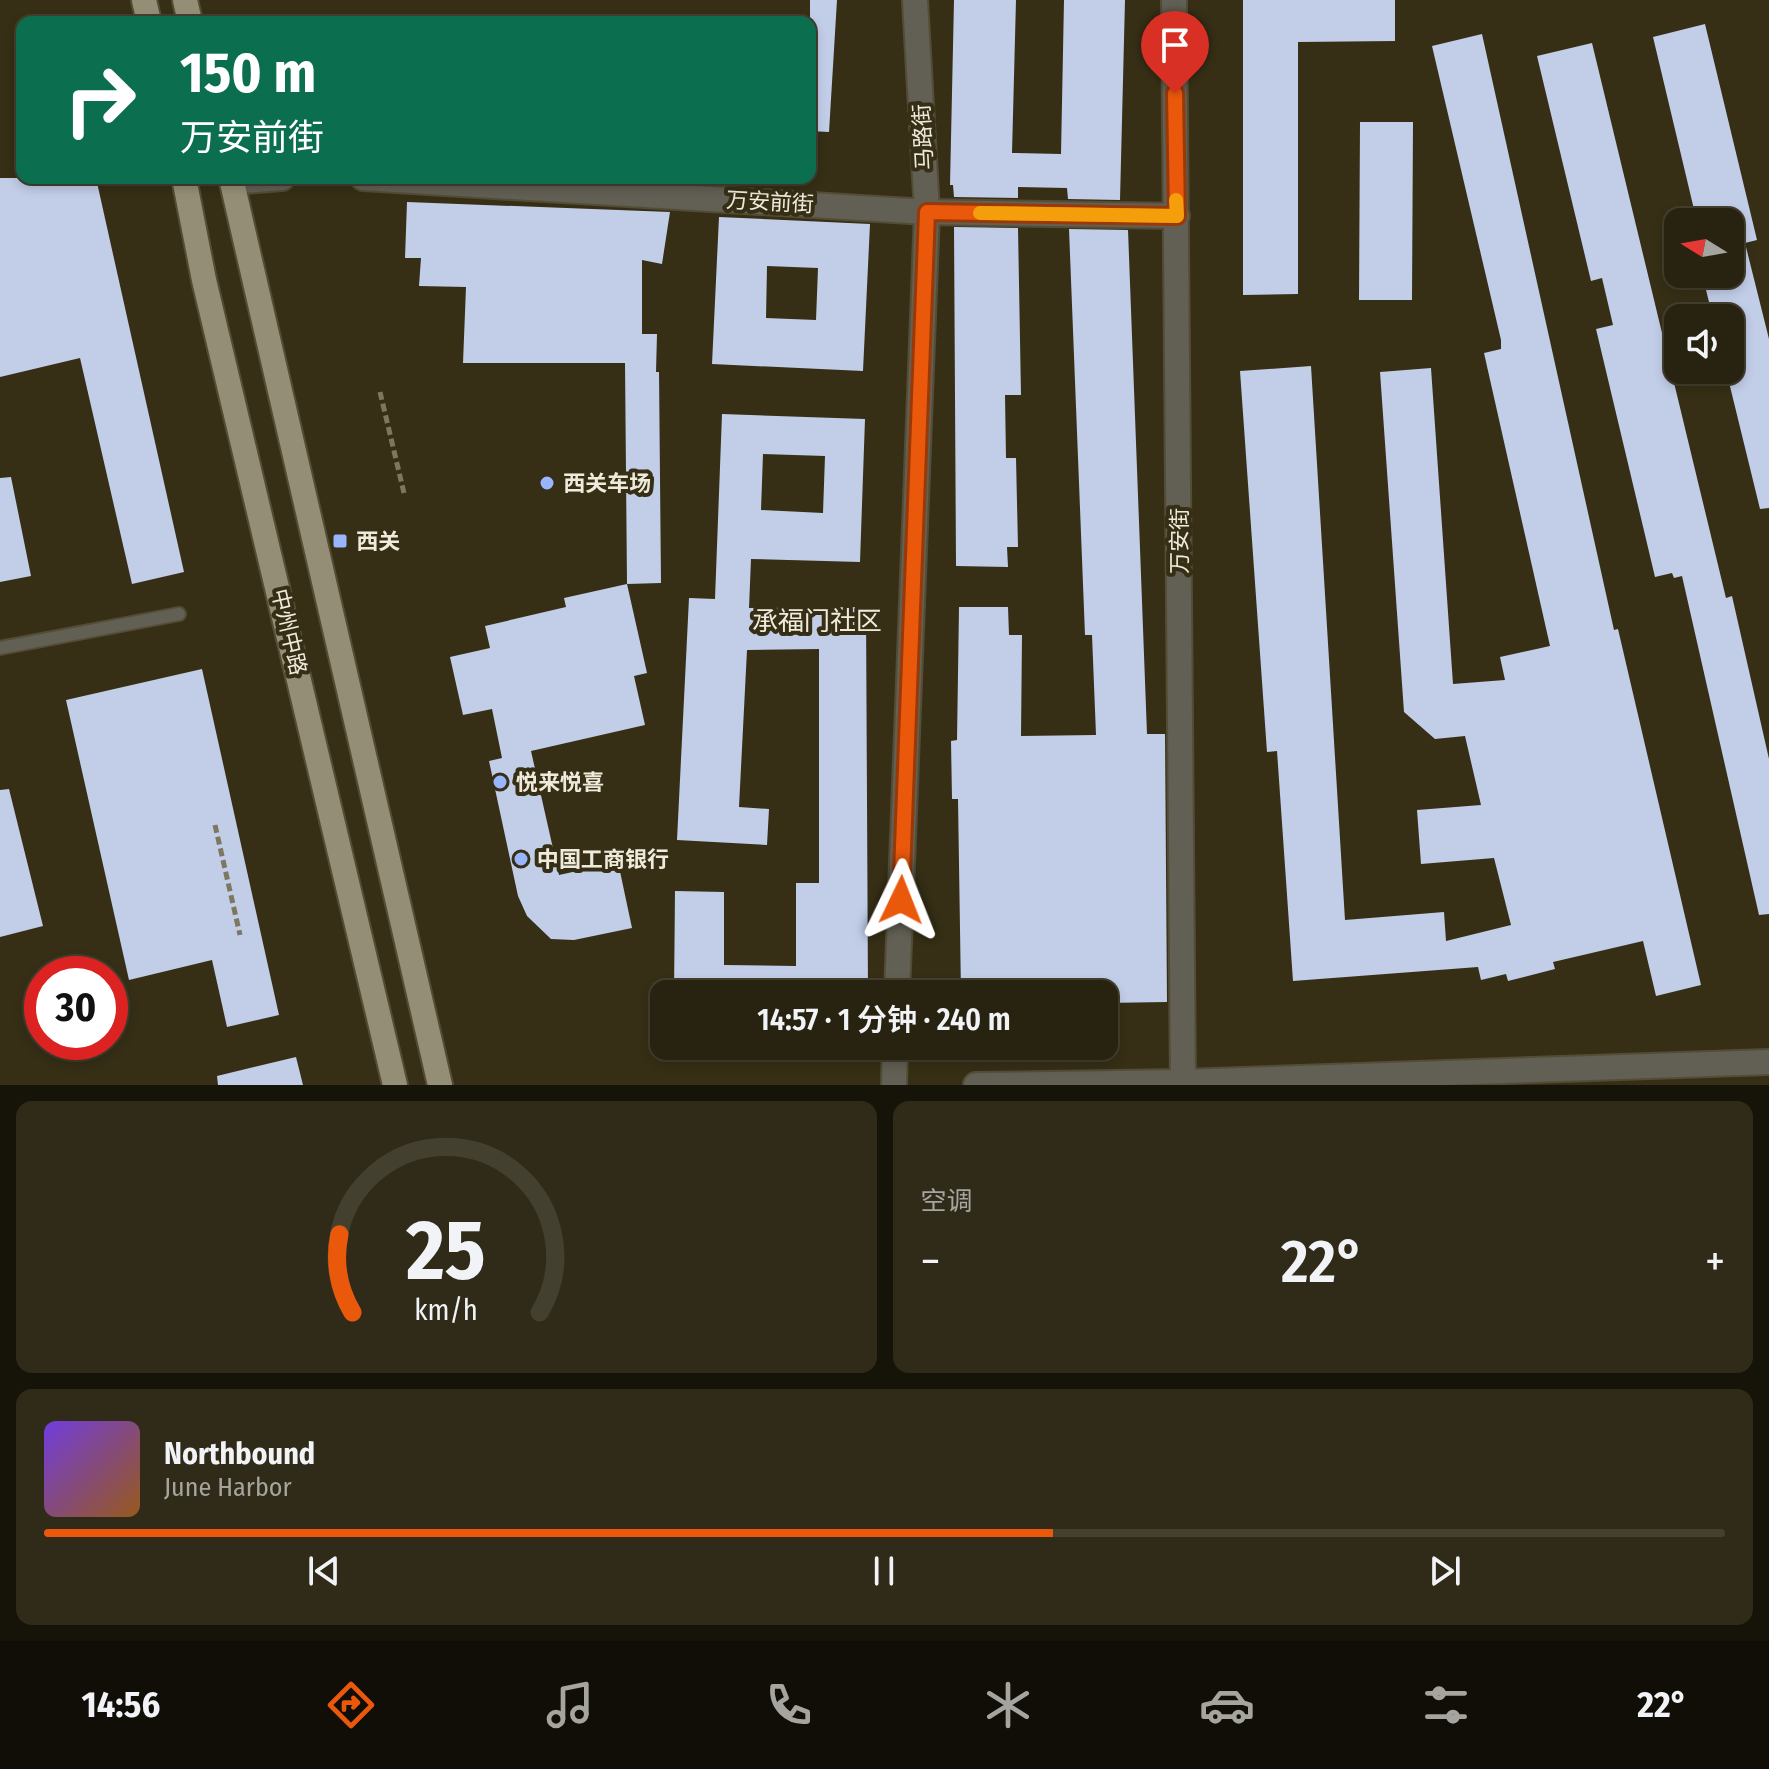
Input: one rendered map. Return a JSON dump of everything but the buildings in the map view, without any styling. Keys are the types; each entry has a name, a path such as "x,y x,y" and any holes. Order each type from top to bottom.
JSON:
{"main road":[{"name":"中州中路","path":"185,184 204,280 395,1085"},
{"name":"中州中路","path":"233,184 440,1085"}],"street":[{"name":"马路街","path":"898,980 927,212 915,0"},
{"name":"万安街","path":"1174,0 1182,1084"},
{"name":"万安前街","path":"463,184 927,212 1177,216"},
{"path":"894,1085 895,1060"},
{"path":"976,1085 1182,1084 1769,1062"}],"lane":[{"path":"0,648 179,614"}],"path":[{"path":"380,392 404,493"},
{"path":"215,825 240,935"}],"slow traffic":[{"path":"980,213 1177,216 1176,200"}],"place":[{"name":"西关车场","path":"547,483"},
{"name":"西关","path":"340,541"},
{"name":"悦来悦喜","path":"500,782"},
{"name":"中国工商银行","path":"521,859"}],"district":[{"name":"承福门社区","path":"817,621"}],"route":[{"path":"901,900 927,212 1177,216 1175,93"}]}
